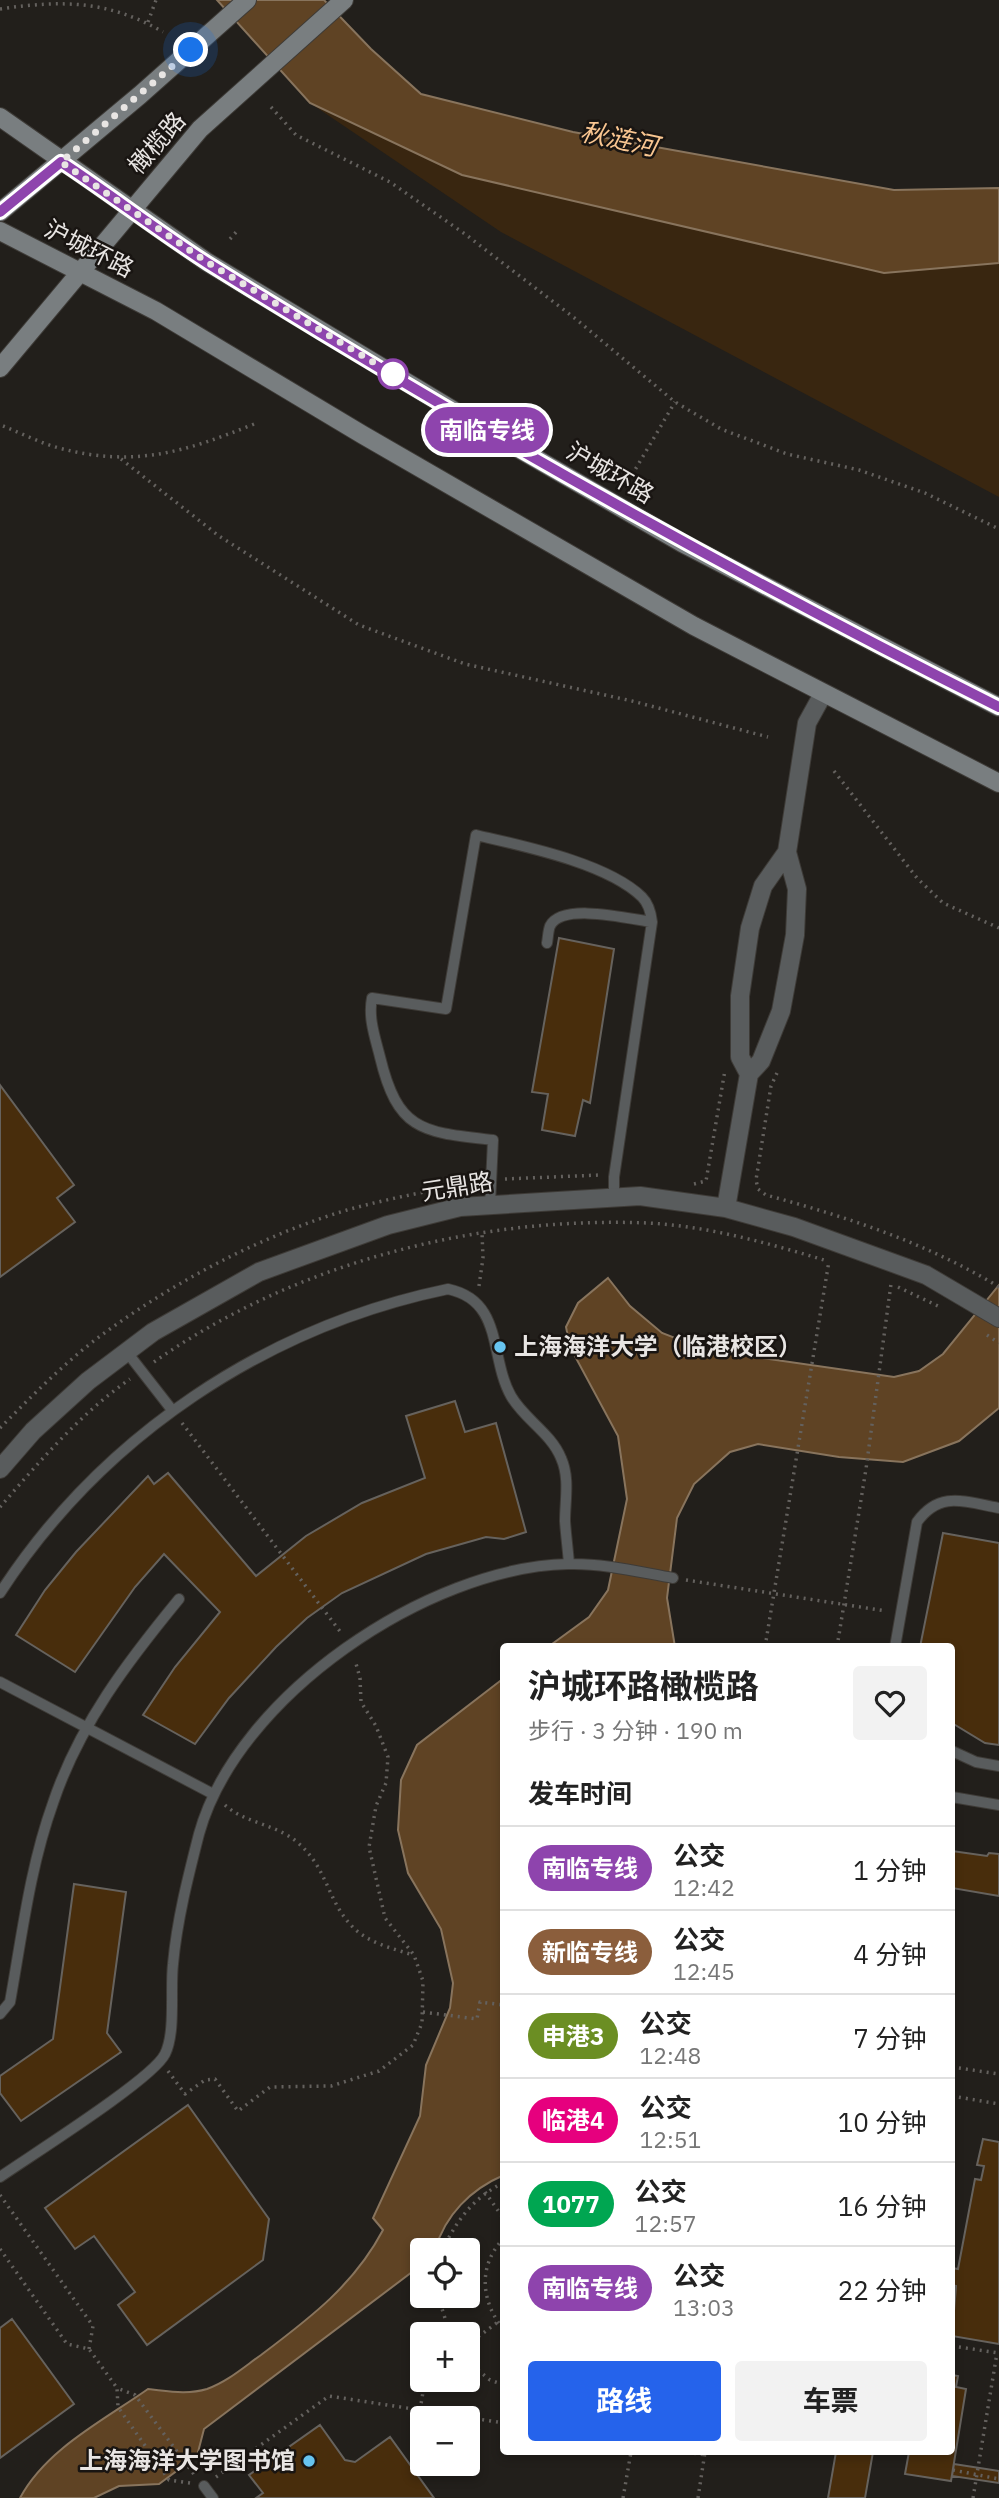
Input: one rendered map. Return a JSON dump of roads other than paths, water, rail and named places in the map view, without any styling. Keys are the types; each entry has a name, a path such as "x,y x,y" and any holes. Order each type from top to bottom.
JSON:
{"main road":[{"name":"橄榄路","path":"0,212 247,0"},
{"name":"橄榄路","path":"0,368 200,129 340,3"},
{"name":"沪城环路","path":"0,117 207,262 476,424 682,543 999,707"},
{"name":"沪城环路","path":"0,231 156,311 363,435 694,626 999,783"}],"street":[{"path":"726,1208 750,1074 761,1061 781,1011 795,935 797,889 787,852 807,723 823,694"},
{"path":"750,1074 740,1057 740,996 750,928 763,886 787,852"},
{"name":"元鼎路","path":"0,1469 33,1431 126,1351 153,1332 260,1272 388,1225 460,1207 640,1196 726,1208 794,1227 926,1275 999,1318"}],"lane":[{"path":"490,1205 493,1140 444,1135 417,1125 400,1109 387,1089 369,1013 372,998 446,1009 476,835 544,850 604,874 641,897 650,908 652,922 614,1177 614,1197"},
{"path":"547,943 550,926 557,918 575,912 652,922"},
{"path":"0,1593 27,1552 65,1506 112,1459 172,1410 240,1366 300,1335 353,1314 448,1289 461,1292 476,1301 489,1319 504,1381 513,1399 545,1434 561,1457 567,1479 565,1520 569,1564"},
{"path":"126,1351 172,1410"},
{"path":"896,1643 916,1522 926,1509 943,1500 999,1508"},
{"path":"0,2177 134,2083 165,2054 169,2038 173,1964 181,1909 200,1832 213,1794 247,1744 285,1698 335,1653 379,1624 474,1583 533,1568 569,1564 673,1578"},
{"path":"0,2014 10,2002 31,1880 53,1802 86,1727 128,1661 179,1599"},
{"path":"0,1682 213,1794"},
{"path":"955,1752 976,1762 999,1766"},
{"path":"955,1798 999,1805"},
{"path":"204,2486 213,2498"}],"place":[{"name":"上海海洋大学（临港校区）","path":"500,1347"},
{"name":"上海海洋大学图书馆","path":"309,2461"}],"water label":[{"name":"秋涟河","path":"619,139"}]}
